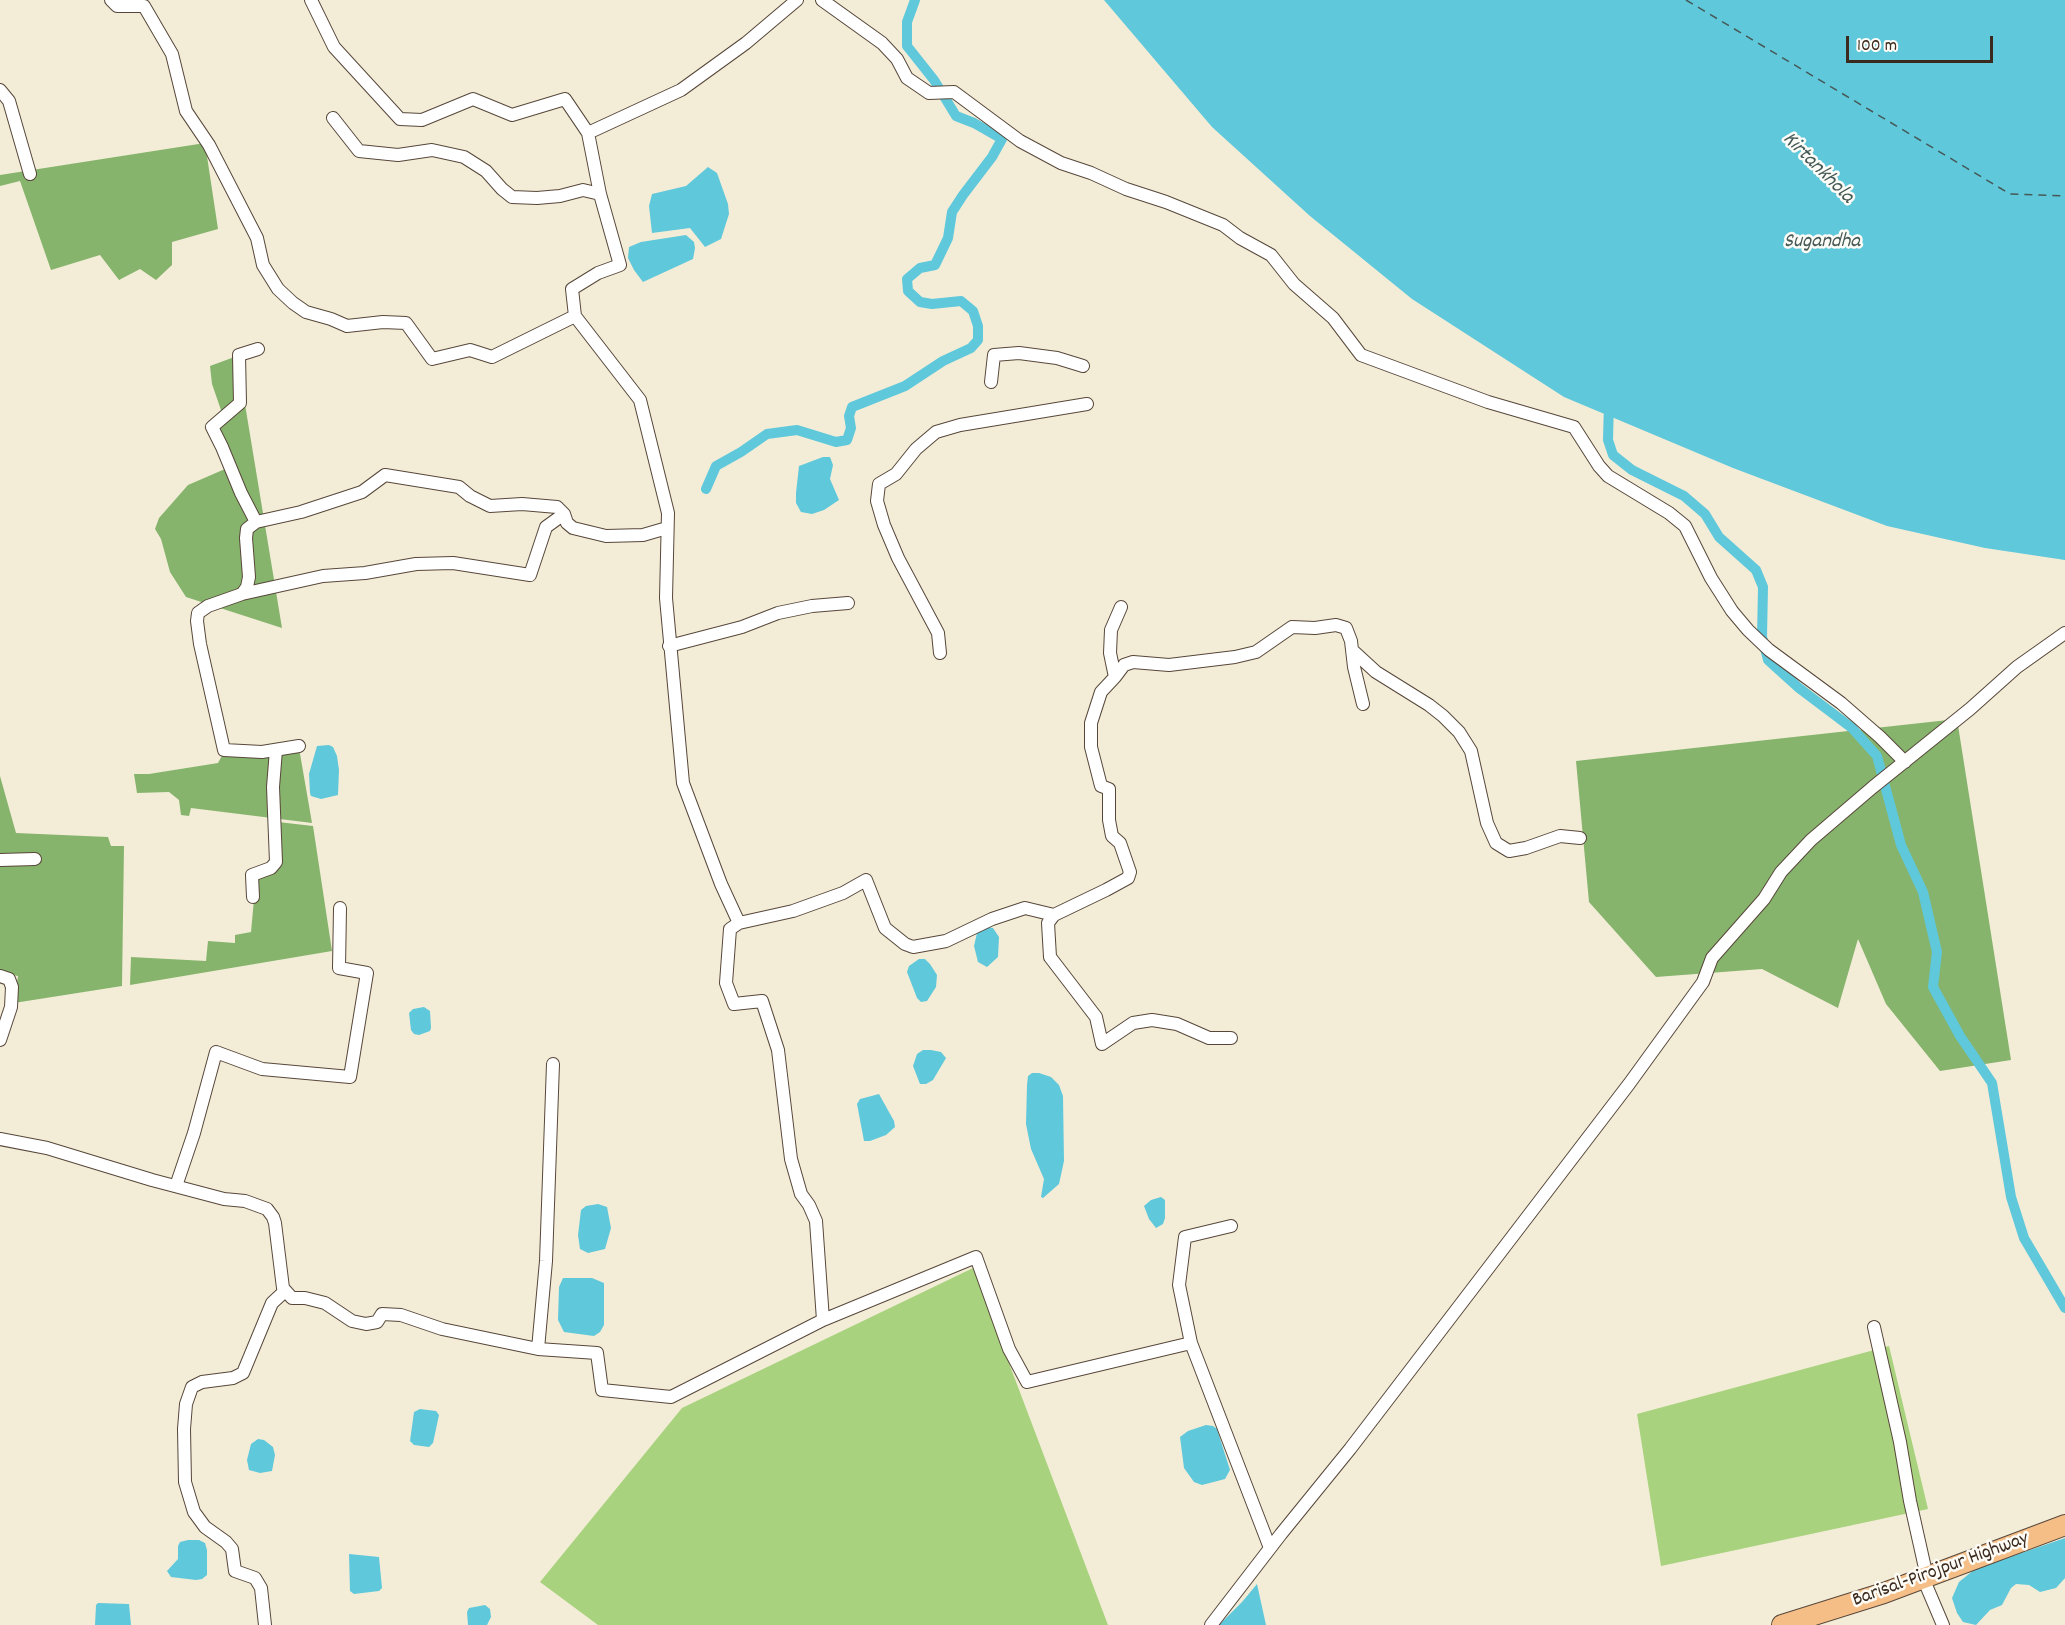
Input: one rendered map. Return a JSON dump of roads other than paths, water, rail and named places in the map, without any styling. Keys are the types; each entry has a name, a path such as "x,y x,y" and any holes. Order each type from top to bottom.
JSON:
{"highway":[{"name":"Barisal-Pirojpur Highway","path":"1782,1625 1884,1593 2065,1525"}],"street":[{"path":"111,0 117,6 144,6 172,54 186,111 209,145 257,238 263,265 278,289 306,312 347,326 383,322 406,323 432,359 470,350 492,357 575,316"},
{"path":"311,0 334,48 400,119 422,120 473,99 512,115 566,99 588,133 600,194 620,265 598,273 572,289 575,316 640,400 668,513 666,598 683,783 721,884 739,923"},
{"path":"588,133 681,90 746,43 797,0"},
{"path":"822,0 882,43 897,59 907,78 929,93 954,92 1020,141 1061,163 1223,225 1240,238 1271,255 1294,284 1333,318 1361,355 1488,402 1574,427 1608,476 1669,513 1685,526 1711,578 1732,611 1748,630 1769,650 1841,704 1905,762"},
{"path":"0,90 9,101 30,174"},
{"path":"333,118 359,151 398,155 432,150 464,157 486,171 512,197 560,196 583,190 600,194"},
{"path":"256,522 212,427 240,403 239,355 258,349"},
{"path":"991,382 994,355 1019,354 1047,357 1083,366"},
{"path":"940,653 938,633 898,558 884,525 877,501 879,484 896,474 915,449 936,432 960,425 1087,404"},
{"path":"242,594 247,587 249,577 247,529 256,522 301,512 362,492 385,475 459,487 489,506 522,504 557,507 573,528 606,536 643,535 667,528"},
{"path":"299,746 262,752 224,750 200,644 198,613 208,606 242,594 323,576 364,573 416,564 453,563 530,575 546,528 564,514"},
{"path":"669,646 742,627 778,613 812,606 848,603"},
{"path":"1115,677 1110,653 1111,630 1121,607"},
{"path":"1231,1038 1209,1038 1177,1024 1152,1020 1133,1023 1102,1044 1096,1017 1050,957 1048,923 1054,915 1121,882 1128,878 1130,872 1120,843 1112,836 1109,820 1109,789 1101,786 1090,747 1092,723 1101,692 1124,665 1133,662 1168,665 1256,652 1292,627 1315,628 1336,625 1346,628 1363,704"},
{"path":"1212,1625 1270,1548 1350,1449 1660,1044 1703,982 1712,958 1764,899 1781,872 1811,840 1873,787 1970,709 2017,667 2065,633"},
{"path":"1352,650 1376,672 1429,705 1459,732 1471,751 1488,823 1496,843 1509,851 1526,848 1560,836 1580,838"},
{"path":"252,897 252,875 271,868 276,862 273,787 276,750"},
{"path":"0,860 35,859"},
{"path":"823,1320 816,1221 801,1194 791,1159 778,1050 762,1001 734,1004 726,982 730,929 739,923 793,911 843,893 866,880 885,928 905,944 913,946 946,941 992,919 1025,908 1054,915"},
{"path":"176,1186 194,1133 216,1052 262,1069 350,1077 367,973 339,968 340,908"},
{"path":"0,976 9,979 12,987 10,1007 0,1040"},
{"path":"538,1348 546,1260 553,1064"},
{"path":"0,1139 47,1148 176,1186 224,1199 245,1201 267,1209 275,1223 281,1281 285,1291 292,1298 305,1298 325,1303 352,1321 366,1324 377,1322 382,1314 401,1314 442,1329 538,1348 597,1353 602,1390 671,1397 823,1320 976,1257 1009,1349 1027,1382 1191,1343"},
{"path":"1231,1226 1185,1237 1179,1285 1191,1343 1270,1548"},
{"path":"265,1625 261,1588 255,1578 235,1571 232,1549 205,1527 191,1505 185,1482 184,1429 186,1404 192,1387 202,1382 233,1378 243,1373 272,1303 285,1291"},
{"path":"1874,1327 1900,1442 1925,1578 1943,1625"}],"water":[{"name":"Sugandha","path":"1104,0 2065,0 2065,560 1985,548 1887,526 1733,468 1564,397 1412,299 1310,216 1212,127"},
{"path":"708,167 717,173 728,204 729,214 721,239 705,247 690,228 652,233 649,206 652,194 686,186"},
{"path":"686,235 694,242 693,259 643,282 628,258 629,247 641,242"},
{"path":"823,457 830,457 833,465 830,479 839,500 824,510 812,514 801,512 796,503 799,466"},
{"path":"317,746 333,747 337,756 338,795 321,799 311,796 309,774"},
{"path":"988,927 993,928 999,937 998,957 987,967 978,962 974,946 977,933"},
{"path":"919,959 925,959 937,975 936,987 927,1001 921,1002 917,998 907,972 909,966"},
{"path":"424,1007 430,1011 430,1031 419,1035 414,1034 411,1030 409,1013 413,1009"},
{"path":"923,1050 941,1052 946,1058 933,1080 920,1084 913,1066 917,1054"},
{"path":"1032,1073 1051,1077 1059,1085 1063,1096 1064,1161 1059,1184 1043,1198 1041,1197 1044,1179 1031,1149 1026,1124 1028,1076"},
{"path":"879,1094 895,1127 886,1135 864,1141 857,1104 860,1099"},
{"path":"1161,1197 1165,1200 1165,1218 1163,1224 1156,1228 1149,1219 1144,1206 1151,1200"},
{"path":"598,1204 607,1207 611,1228 605,1249 588,1253 580,1249 578,1235 581,1210 586,1206"},
{"path":"563,1278 592,1278 604,1283 604,1325 594,1336 564,1332 558,1320 559,1287"},
{"path":"420,1409 436,1411 439,1415 433,1443 429,1447 414,1445 410,1441 414,1412"},
{"path":"1206,1425 1217,1429 1230,1470 1225,1479 1202,1485 1194,1482 1184,1468 1180,1437 1188,1431"},
{"path":"258,1439 264,1440 273,1447 275,1455 272,1471 260,1473 249,1470 247,1460 251,1444"},
{"path":"2065,1538 2065,1578 2056,1588 2040,1592 2029,1585 2016,1584 2011,1588 2002,1605 1990,1610 1976,1625 1963,1622 1952,1598 1959,1582 1975,1569"},
{"path":"199,1540 205,1543 207,1575 202,1579 171,1577 167,1571 178,1559 180,1542"},
{"path":"349,1554 379,1557 382,1588 379,1591 354,1594 350,1591"},
{"path":"1257,1584 1266,1625 1219,1625 1242,1602"},
{"path":"98,1603 129,1604 131,1625 95,1625"},
{"path":"485,1605 490,1609 491,1617 487,1625 468,1625 469,1608"}],"waterway":[{"path":"706,489 716,466 767,434 797,430 836,442 847,440 851,428 849,416 852,407 905,386 943,361 971,348 978,340 978,326 973,311 961,301 932,304 920,302 908,291 907,279 920,268 935,265 948,238 952,212 992,157 1002,139 956,116 934,80 907,46 907,22 915,0"},
{"path":"1609,402 1608,440 1613,455 1632,470 1684,496 1705,514 1719,537 1756,570 1763,587 1762,637 1768,660 1799,688 1852,728 1877,756 1901,845 1923,892 1937,952 1933,987 1960,1036 1992,1083 2011,1197 2024,1238 2065,1308"}],"water label":[{"name":"Kirtankhola","path":"1817,169"}]}
